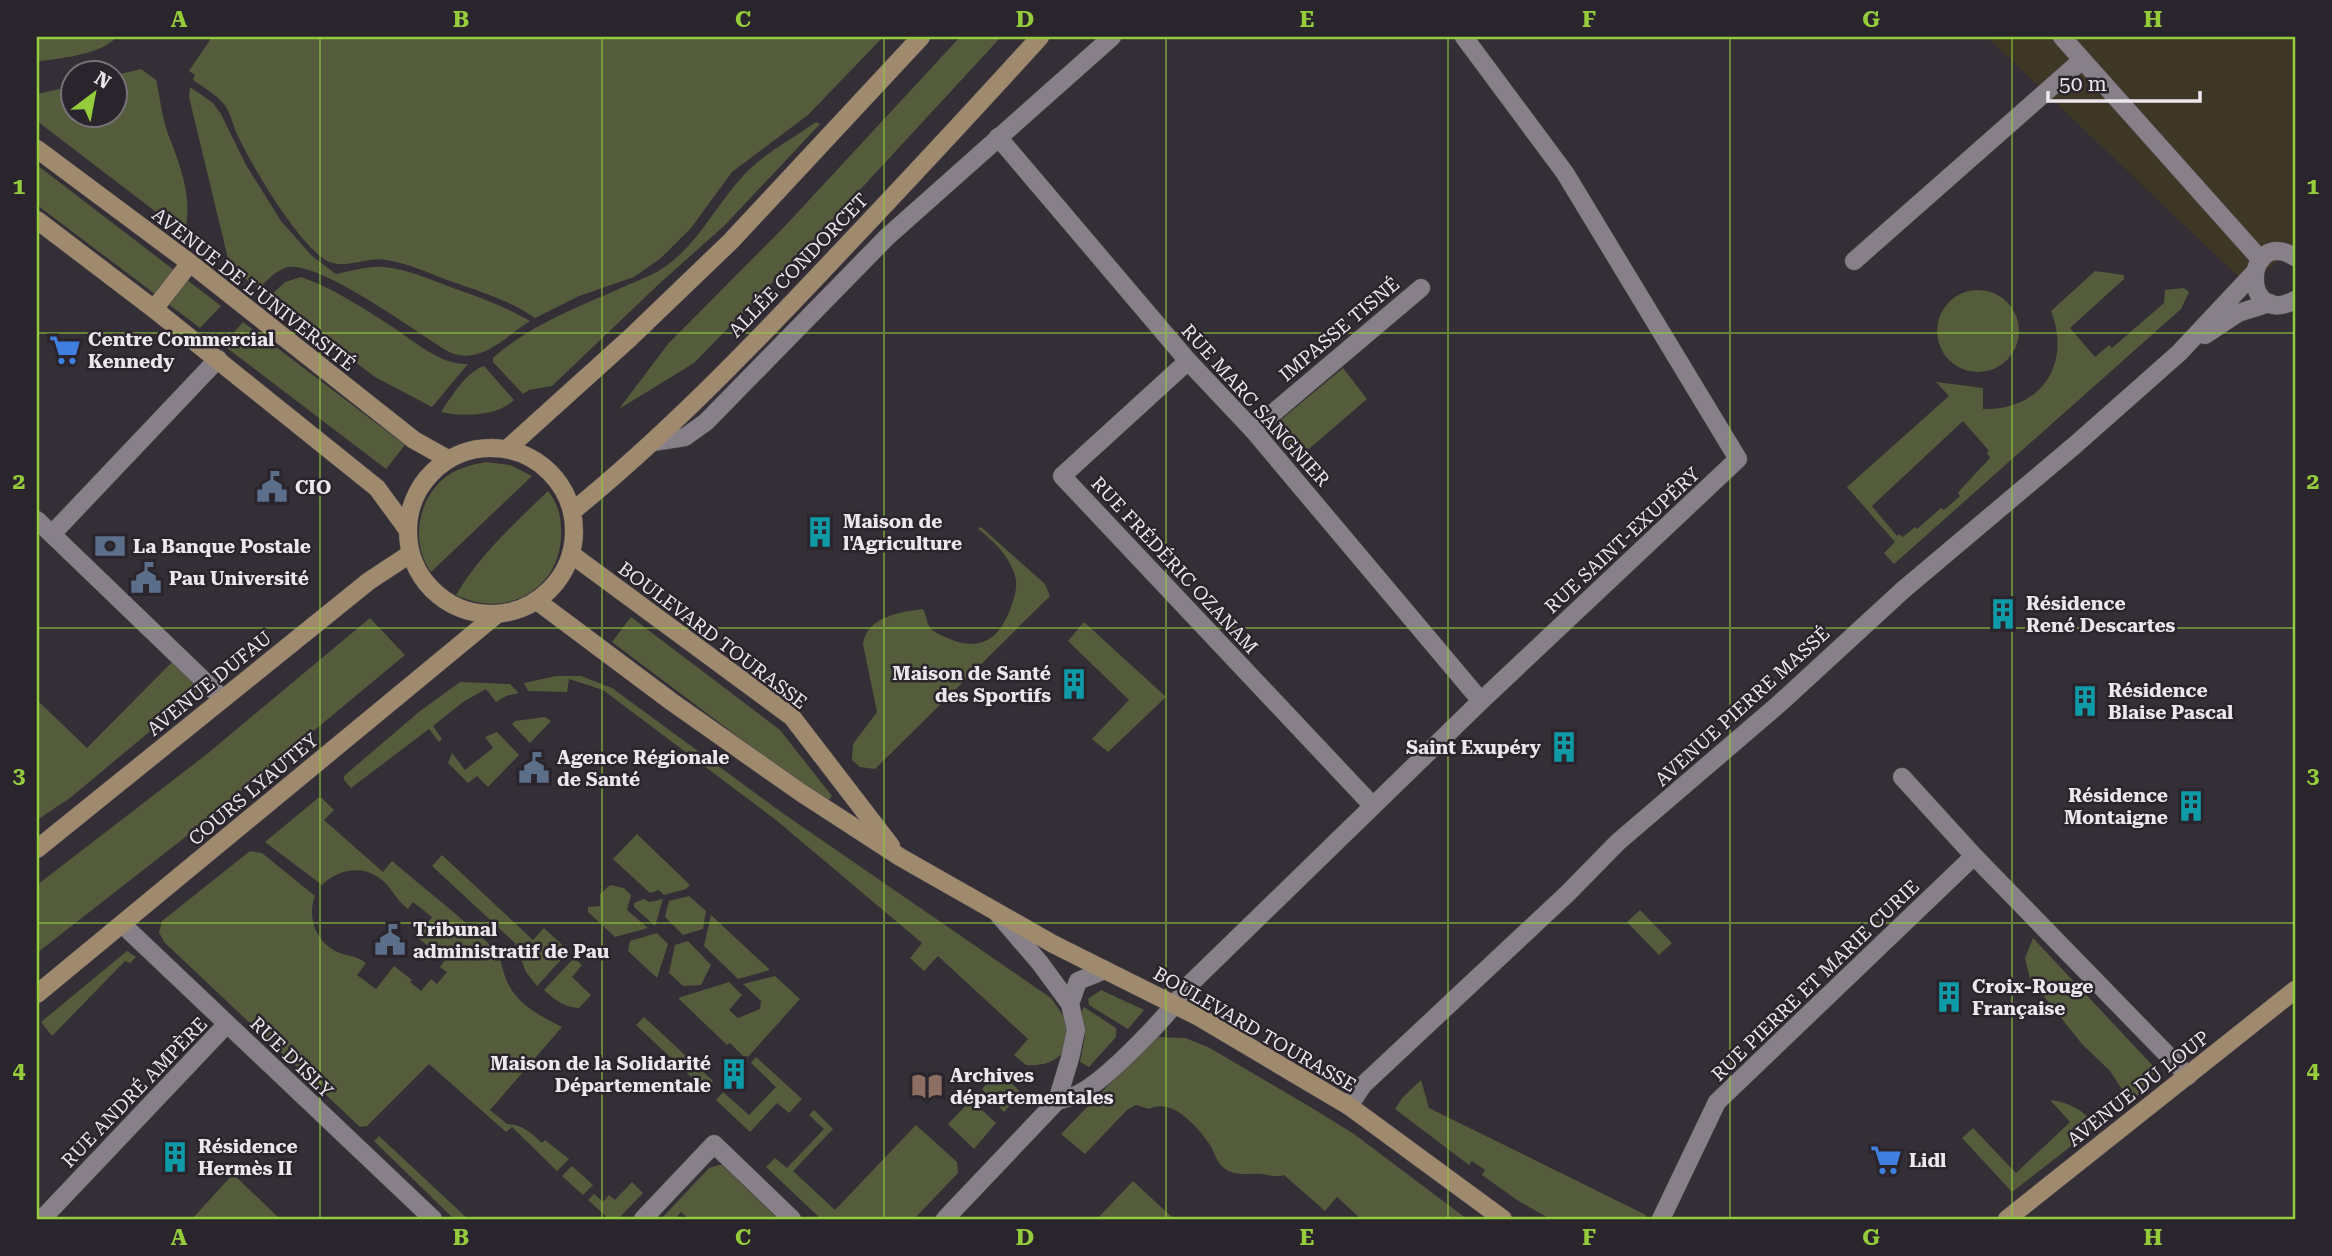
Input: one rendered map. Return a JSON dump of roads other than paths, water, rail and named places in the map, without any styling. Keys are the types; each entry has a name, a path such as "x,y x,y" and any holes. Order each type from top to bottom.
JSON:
{"main road":[{"path":"507,449 630,338 730,241 921,37"},
{"name":"ALLÉE CONDORCET","path":"573,510 653,442 776,321 1040,37"},
{"name":"AVENUE DE L'UNIVERSITÉ","path":"37,149 190,263 414,440 448,459"},
{"path":"37,220 218,359 377,488 407,529"},
{"path":"154,309 190,263"},
{"path":"477,449 507,449 531,458 552,474 573,510 574,537 571,554 558,580 537,601 517,611 496,615 476,613 456,607 425,584 410,554 407,529 411,505 430,473 448,459 477,449"},
{"name":"AVENUE DUFAU","path":"37,849 369,581 410,554"},
{"name":"BOULEVARD TOURASSE","path":"571,554 792,717 900,857"},
{"name":"BOULEVARD TOURASSE","path":"537,601 672,702 800,792 900,857 1053,944 1176,1005 1349,1106 1503,1219"},
{"name":"COURS LYAUTEY","path":"37,994 496,615"},
{"name":"AVENUE DU LOUP","path":"2007,1219 2295,990"}],"street":[{"path":"653,442 685,437 706,422 887,237 1112,37"},
{"name":"RUE SAINT-EXUPÉRY","path":"1057,1101 1079,1094 1105,1075 1176,1005 1189,985 1481,701 1738,459 1565,173 1464,37"},
{"path":"2062,37 2257,266 2255,288 2270,303"},
{"path":"1854,261 2082,60"},
{"name":"RUE MARC SANGNIER","path":"998,137 1188,361 1253,430 1481,701"},
{"path":"2257,266 2275,252 2294,254"},
{"name":"AVENUE PIERRE MASSÉ","path":"1349,1106 1369,1079 1568,893 1618,842 1779,704 1903,590 2179,353 2257,266"},
{"name":"IMPASSE TISNÉ","path":"1253,430 1420,288"},
{"name":"AVENUE PIERRE MASSÉ","path":"2179,353 2238,313 2270,303 2287,304 2295,300"},
{"path":"51,534 218,359"},
{"name":"RUE FRÉDÉRIC OZANAM","path":"1188,361 1062,476 1373,807"},
{"path":"37,520 223,698"},
{"path":"1902,777 1974,856 2188,1076"},
{"name":"RUE PIERRE ET MARIE CURIE","path":"1661,1219 1717,1102 1974,856"},
{"path":"945,1219 1057,1101 1076,1030 1070,1004 998,913"},
{"name":"RUE D'ISLY","path":"122,924 433,1219"},
{"path":"1070,1004 1078,981 1105,970"},
{"name":"RUE ANDRÉ AMPÈRE","path":"42,1219 227,1024"},
{"path":"643,1219 715,1144 792,1219"}],"place":[{"name":"Centre Commercial Kennedy","path":"65,350"},
{"name":"CIO","path":"272,487"},
{"name":"Maison de l'Agriculture","path":"820,532"},
{"name":"La Banque Postale","path":"110,546"},
{"name":"Pau Université","path":"146,578"},
{"name":"Résidence René Descartes","path":"2003,614"},
{"name":"Maison de Santé des Sportifs","path":"1074,684"},
{"name":"Résidence Blaise Pascal","path":"2085,701"},
{"name":"Saint Exupéry","path":"1564,747"},
{"name":"Agence Régionale de Santé","path":"534,768"},
{"name":"Résidence Montaigne","path":"2191,806"},
{"name":"Tribunal administratif de Pau","path":"390,940"},
{"name":"Croix-Rouge Française","path":"1949,997"},
{"name":"Maison de la Solidarité Départementale","path":"734,1074"},
{"name":"Archives départementales","path":"927,1086"},
{"name":"Résidence Hermès II","path":"175,1157"},
{"name":"Lidl","path":"1886,1160"}]}
